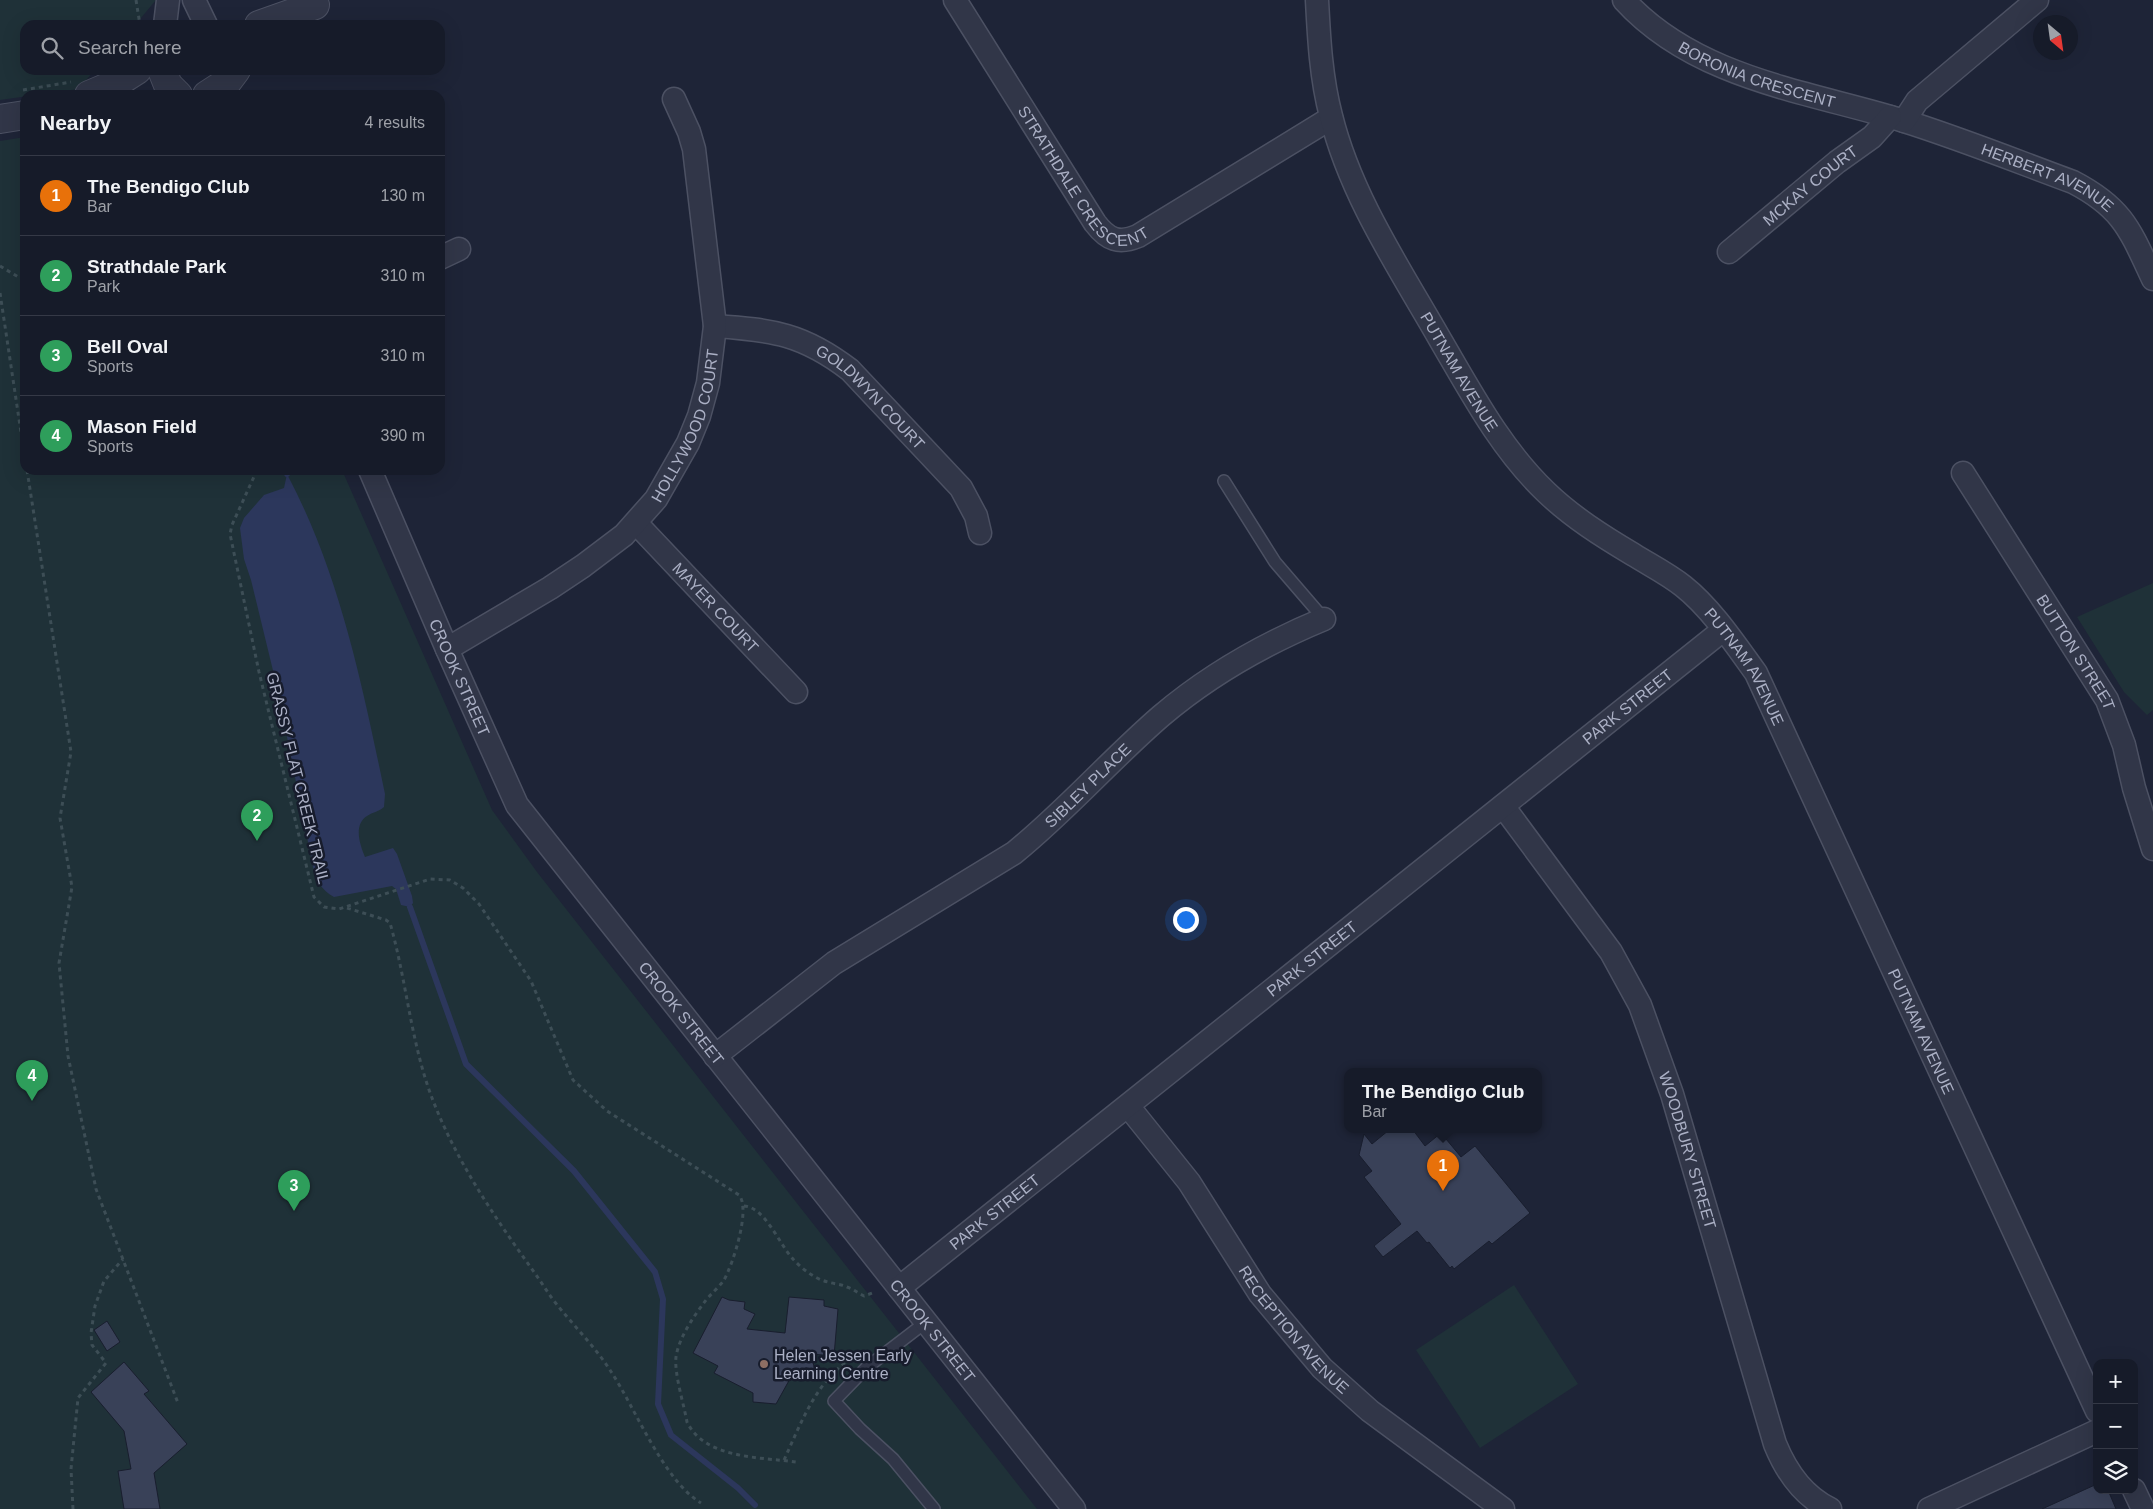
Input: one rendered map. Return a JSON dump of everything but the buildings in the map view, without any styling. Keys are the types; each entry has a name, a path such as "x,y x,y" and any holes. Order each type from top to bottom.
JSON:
{"street":[{"path":"166,20 168,0"},
{"path":"194,0 204,20"},
{"name":"STRATHDALE CRESCENT","path":"955,0 1096,223 1112,239 1126,241 1138,236 1331,118"},
{"name":"PUTNAM AVENUE","path":"1317,0 1322,76 1331,118 1352,178 1378,231 1485,416 1502,442 1522,467 1570,513 1597,533 1682,585 1700,602 1756,673 2094,1404"},
{"name":"BORONIA CRESCENT","path":"1624,0 1646,22 1694,54 1719,66 1746,76 1897,119"},
{"name":"MCKAY COURT","path":"1728,252 1837,162 1897,119 2037,0"},
{"path":"273,20 319,2"},
{"path":"295,20 319,2"},
{"path":"81,88 115,84 129,75"},
{"path":"164,75 168,85 173,90"},
{"name":"HOLLYWOOD COURT","path":"447,649 583,566 611,546 636,523 656,499 688,443 699,416 708,384 715,326 694,149 689,132 674,99"},
{"path":"0,119 20,104"},
{"name":"HERBERT AVENUE","path":"1897,119 2072,182 2092,192 2104,200 2123,220 2136,241 2153,279"},
{"name":"GOLDWYN COURT","path":"715,326 774,332 802,340 830,354 850,370 961,488 976,516 980,533"},
{"name":"BUTTON STREET","path":"1963,473 2106,700 2124,745 2134,788 2153,849"},
{"name":"CROOK STREET","path":"372,475 517,805 1074,1509"},
{"name":"MAYER COURT","path":"636,523 796,692"},
{"name":"SIBLEY PLACE","path":"715,1056 834,963 1014,854 1141,734 1185,698 1216,676 1280,640 1324,619"},
{"name":"PARK STREET","path":"895,1284 1128,1106 1723,630"},
{"name":"WOODBURY STREET","path":"1503,806 1611,952 1640,1005 1672,1094 1775,1444 1785,1467 1793,1479 1813,1498 1830,1509"},
{"name":"RECEPTION AVENUE","path":"1128,1106 1189,1182 1260,1294 1322,1368 1370,1411 1503,1509"},
{"path":"1929,1509 2093,1433"},
{"path":"2136,1494 2143,1509"}],"lane":[{"name":"SIBLEY PLACE","path":"1224,480 1275,562 1324,619"},
{"path":"926,1322 866,1368 834,1401 860,1429 894,1459 934,1509"}],"path":[{"path":"136,0 139,20"},
{"path":"0,266 20,278"},
{"path":"0,293 20,425"},
{"path":"28,475 71,752 60,818 72,887 58,963 68,1056 96,1189 178,1402"},
{"name":"GRASSY FLAT CREEK TRAIL","path":"255,475 232,525 230,534 231,544 259,672 314,897 324,907 339,909 347,908 430,879 450,880 463,888 472,896 531,981 573,1080 607,1111 735,1192 742,1198 744,1206 752,1208 761,1214 780,1244 794,1260 822,1280 845,1286 867,1296 895,1284"},
{"path":"347,908 386,920 390,923 420,1059 434,1102 456,1149 492,1211 557,1304 609,1368 663,1461 677,1481 692,1497 701,1503"},
{"path":"744,1206 742,1225 728,1272 724,1280 707,1299 688,1326 679,1346 676,1366 687,1422 697,1437 704,1443 730,1452 796,1462"},
{"path":"73,1509 71,1469 78,1398 106,1363 92,1345 91,1333 95,1306 104,1281 123,1259"},
{"path":"784,1460 822,1385 841,1365 857,1354"}],"shaded area":[{"path":"0,0 156,0 139,20 20,20 20,75 91,75 78,89 20,90 20,97 0,100"},
{"path":"20,138 20,475 344,475 492,810 537,872 1037,1509 0,1509 0,141"},
{"path":"2153,583 2153,710 2147,715 2124,692 2077,617"},
{"path":"1514,1285 1578,1384 1480,1448 1416,1350"}],"water":[{"path":"287,475 305,512 335,590 358,671 385,794 384,807 367,816 360,825 361,847 365,857 393,848 397,854 412,896 413,903 410,907 401,905 396,889 392,886 334,897 320,885 316,877 277,687 251,580 244,559 240,528 244,518 264,495 284,488"}],"waterway":[{"path":"410,907 466,1064 574,1171 655,1272 663,1299 658,1404 671,1435 738,1488 755,1505"}],"place":[{"name":"Strathdale Park","path":"257,841"},
{"name":"Mason Field","path":"32,1101"},
{"name":"The Bendigo Club","path":"1443,1191"},
{"name":"Bell Oval","path":"294,1211"},
{"name":"Helen Jessen Early Learning Centre","path":"764,1364"}]}
